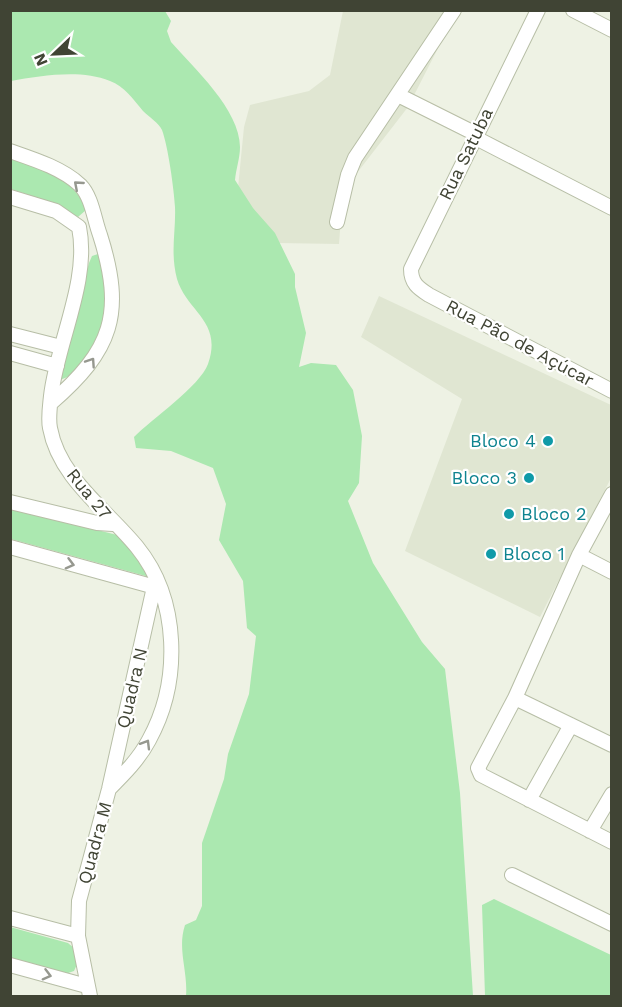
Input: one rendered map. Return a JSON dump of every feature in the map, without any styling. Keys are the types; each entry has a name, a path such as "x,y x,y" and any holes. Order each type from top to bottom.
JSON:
{"street":[{"path":"337,222 348,175 355,158 454,10"},
{"name":"Rua Satuba","path":"429,295 415,284 411,269 538,10"},
{"path":"573,10 612,30"},
{"path":"398,95 612,208"},
{"path":"10,151 61,173 79,184 86,193 107,255 114,289 113,309 103,344 88,368 51,404"},
{"path":"10,197 56,211 71,219 78,227 82,242 80,269 61,346 51,404"},
{"path":"82,242 100,237"},
{"name":"Rua Pão de Açúcar","path":"429,295 612,391"},
{"path":"10,334 61,346"},
{"path":"10,353 57,366"},
{"name":"Rua 27","path":"51,404 49,426 58,455 113,524 136,546 156,573 159,592"},
{"path":"612,494 579,555 515,698 478,770 481,775 612,842"},
{"path":"10,502 97,523 113,524"},
{"path":"11,552 159,592"},
{"path":"579,555 612,572"},
{"name":"Quadra M","path":"10,965 85,992 85,962 78,936 79,901 109,789 138,758 163,711 171,658 171,632 159,592"},
{"name":"Quadra N","path":"109,789 159,592"},
{"path":"515,698 612,745"},
{"path":"529,800 571,725"},
{"path":"590,831 612,794"},
{"path":"512,875 612,924"},
{"path":"10,918 78,936"}],"shaded area":[{"path":"343,11 457,11 408,107 343,191 339,244 277,243 237,198 244,127 250,105 309,91 330,75"},
{"path":"379,296 611,405 611,478 540,617 405,551 462,399 361,337"}],"green space":[{"path":"11,10 165,11 171,21 167,31 171,42 214,90 232,119 238,133 240,147 235,180 253,208 275,233 295,274 295,287 306,333 299,367 311,363 336,365 353,390 362,436 359,483 348,501 373,563 422,642 445,669 460,793 473,996 186,996 182,951 183,934 185,925 196,920 202,906 202,843 224,779 228,754 249,694 256,636 247,628 243,581 219,540 226,504 213,468 171,451 136,448 134,437 186,392 203,373 208,364 211,337 202,318 188,300 177,279 174,260 175,207 161,127 124,90 115,83 98,77 73,74 11,81"},
{"path":"10,158 65,182 81,199 86,210 78,217 41,199 11,189"},
{"path":"98,254 105,267 108,284 107,304 102,325 84,362 72,374 58,380 89,263 92,256"},
{"path":"10,508 121,536 153,578 11,539"},
{"path":"494,899 611,955 611,996 485,996 482,905"},
{"path":"10,927 68,943 75,949 78,962 74,971 65,974 11,959"}],"place":[{"name":"Bloco 4","path":"548,441"},
{"name":"Bloco 3","path":"529,478"},
{"name":"Bloco 2","path":"509,514"},
{"name":"Bloco 1","path":"491,554"}]}
